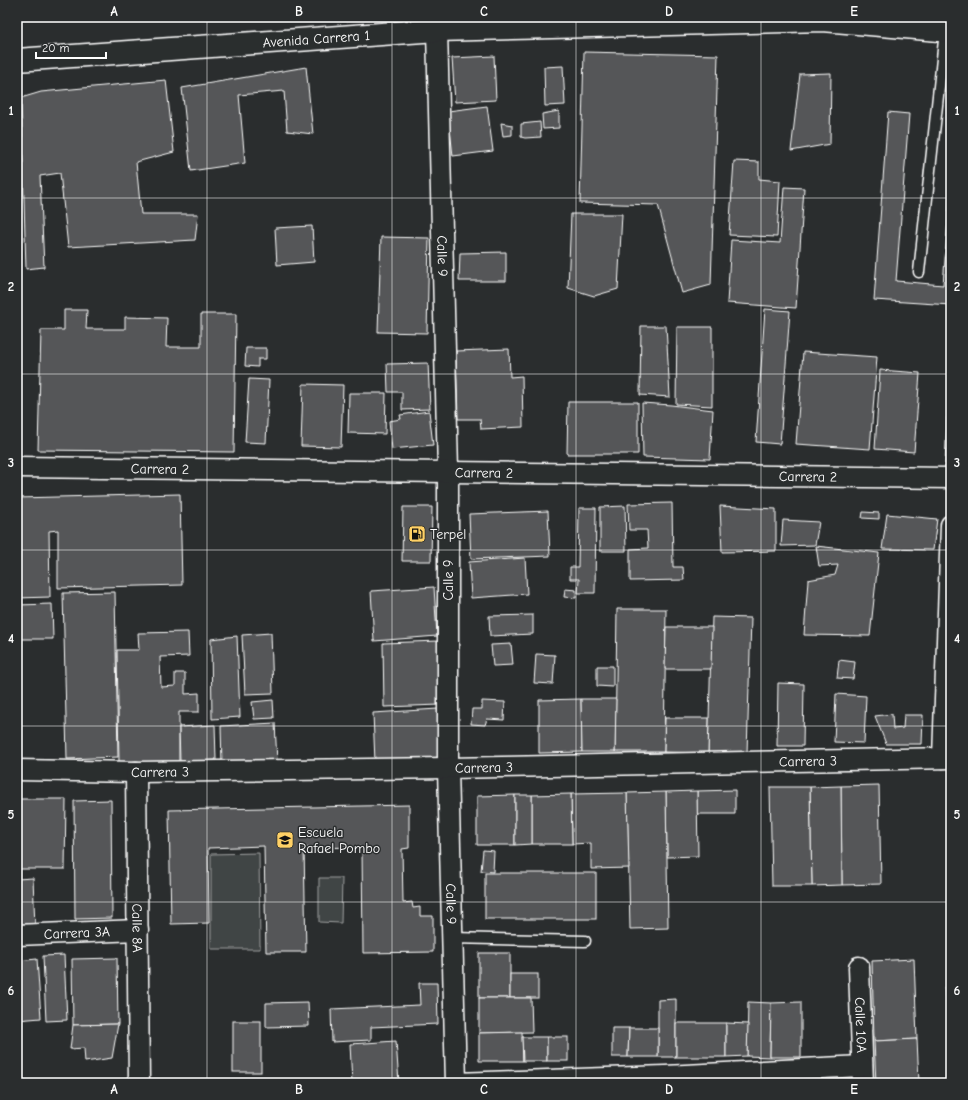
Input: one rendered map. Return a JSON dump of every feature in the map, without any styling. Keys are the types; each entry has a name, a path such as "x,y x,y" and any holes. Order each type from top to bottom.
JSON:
{"main road":[{"name":"Avenida Carrera 1","path":"17,60 437,30 823,20 948,31"}],"street":[{"name":"Calle 9","path":"437,30 448,471 448,768 456,1083"},
{"name":"Carrera 2","path":"17,467 951,478"},
{"path":"947,758 951,524"},
{"name":"Carrera 3","path":"17,770 136,772 448,768 947,758"},
{"name":"Calle 8A","path":"136,772 139,1083"},
{"name":"Carrera 3A","path":"17,935 138,930"},
{"name":"Calle 10A","path":"859,967 862,1075"},
{"path":"456,1083 862,1075"}],"lane":[{"path":"919,272 948,31"},
{"path":"452,938 585,941"}],"shaded area":[{"path":"259,853 260,949 211,949 211,854"},
{"path":"319,878 342,878 341,923 319,922"},
{"path":"951,982 951,1007 944,988"}],"building":[{"path":"584,52 718,55 711,285 682,293 658,205 580,203"},
{"path":"494,56 496,100 455,102 452,58"},
{"path":"563,66 565,105 545,106 544,67"},
{"path":"306,67 313,134 287,131 284,91 239,95 245,163 191,171 182,88"},
{"path":"831,73 830,144 791,151 800,74"},
{"path":"166,80 174,152 136,162 141,214 198,214 195,240 68,247 60,173 40,176 44,267 26,269 21,98 41,92"},
{"path":"487,106 493,151 453,156 448,111"},
{"path":"559,111 559,128 543,129 542,114"},
{"path":"888,112 909,114 896,281 943,285 951,179 951,305 874,300"},
{"path":"540,122 541,137 521,137 521,124"},
{"path":"501,123 512,125 512,135 503,136"},
{"path":"734,161 759,162 759,179 780,181 777,237 729,235"},
{"path":"784,187 804,188 796,308 727,303 731,240 780,243"},
{"path":"571,214 622,214 618,289 594,296 568,288"},
{"path":"312,226 314,262 277,265 275,228"},
{"path":"381,237 429,238 427,333 378,332"},
{"path":"506,252 506,281 459,281 460,253"},
{"path":"765,309 790,311 780,444 756,442"},
{"path":"64,310 87,310 86,329 125,329 125,317 167,318 166,347 201,347 201,314 236,314 234,452 38,450 41,330 64,330"},
{"path":"641,326 666,326 670,397 640,395"},
{"path":"677,327 712,327 712,406 676,404"},
{"path":"246,348 266,348 266,359 258,359 258,367 245,366"},
{"path":"509,349 510,377 522,376 523,427 481,429 480,419 458,419 456,351"},
{"path":"803,352 877,357 870,449 796,444"},
{"path":"428,363 430,409 402,410 402,392 388,392 387,364"},
{"path":"880,370 920,373 914,452 875,449"},
{"path":"249,379 269,380 266,443 245,442"},
{"path":"303,384 343,385 341,447 301,446"},
{"path":"349,393 386,393 385,434 348,433"},
{"path":"568,402 638,402 638,454 567,454"},
{"path":"642,403 713,410 710,459 643,457"},
{"path":"429,411 433,445 392,449 389,421 401,419 400,415"},
{"path":"947,417 951,417 951,464 945,464"},
{"path":"180,494 182,585 58,588 58,530 49,531 50,597 17,598 17,498"},
{"path":"672,503 673,567 683,567 684,580 630,581 630,549 648,548 647,530 629,530 628,504"},
{"path":"625,506 626,551 600,551 600,507"},
{"path":"720,506 776,509 776,551 722,552"},
{"name":"Terpel","path":"403,507 432,507 431,561 402,561"},
{"path":"579,508 596,508 595,593 578,593 579,579 570,579 570,567 578,567"},
{"path":"548,511 550,556 471,559 469,514"},
{"path":"863,512 879,513 879,519 862,518"},
{"path":"887,514 937,519 933,550 882,549"},
{"path":"783,520 819,522 815,545 781,546"},
{"path":"816,546 879,553 870,636 804,635 808,580 835,575 838,565 819,566"},
{"path":"525,558 527,594 471,598 469,562"},
{"path":"434,587 437,636 374,641 371,591"},
{"path":"565,589 576,590 576,598 564,597"},
{"path":"115,592 118,757 67,759 63,593"},
{"path":"52,604 53,639 17,639 17,605"},
{"path":"617,609 666,609 664,752 615,752"},
{"path":"533,615 533,634 490,636 489,616"},
{"path":"712,617 751,618 747,753 708,753"},
{"path":"666,627 712,627 711,669 665,669"},
{"path":"188,632 189,656 160,657 161,687 175,686 175,673 185,673 185,694 199,693 199,712 179,712 179,761 119,762 117,650 139,650 138,633"},
{"path":"271,633 273,693 245,694 242,635"},
{"path":"237,636 240,717 212,719 211,639"},
{"path":"439,641 440,705 384,707 383,643"},
{"path":"511,644 513,665 493,666 491,645"},
{"path":"536,654 555,655 553,684 534,683"},
{"path":"839,660 855,662 853,679 837,678"},
{"path":"597,666 613,666 613,687 597,686"},
{"path":"778,683 804,684 803,746 777,746"},
{"path":"836,694 866,696 864,743 834,742"},
{"path":"581,699 582,752 539,753 539,700"},
{"path":"581,699 616,699 615,752 582,752"},
{"path":"273,700 274,718 254,719 252,702"},
{"path":"482,701 505,702 504,720 487,719 485,725 471,724 472,709 482,709"},
{"path":"438,709 440,759 375,762 373,713"},
{"path":"892,714 893,729 903,728 904,715 923,715 922,744 886,744 875,716"},
{"path":"665,718 709,718 708,753 664,752"},
{"path":"275,723 277,762 222,764 221,726"},
{"path":"215,725 216,760 180,762 179,727"},
{"path":"879,785 881,884 842,885 841,786"},
{"path":"841,786 842,885 812,886 810,787"},
{"path":"770,787 810,787 812,886 772,886"},
{"path":"735,790 735,814 697,814 697,791"},
{"path":"697,791 698,856 667,857 666,792"},
{"path":"666,792 668,928 630,929 627,793"},
{"path":"627,793 629,868 591,869 591,843 572,844 571,794"},
{"path":"571,794 572,844 532,844 532,795"},
{"path":"515,795 515,845 477,845 477,796"},
{"path":"515,795 532,795 532,844 515,845"},
{"path":"17,799 66,799 65,869 17,869"},
{"path":"111,800 112,918 75,919 74,801"},
{"path":"409,805 409,848 402,849 403,903 412,902 413,908 420,907 420,916 433,916 433,952 363,953 362,847 304,848 306,952 266,952 264,846 208,848 209,923 171,924 169,810"},
{"path":"483,850 494,851 493,872 481,871"},
{"path":"485,873 596,873 596,919 485,919"},
{"path":"33,878 35,927 17,928 17,879"},
{"path":"479,953 510,953 510,998 479,998"},
{"path":"64,955 67,1020 46,1021 43,956"},
{"path":"117,958 118,1024 73,1025 72,959"},
{"path":"37,959 41,1018 17,1020 17,961"},
{"path":"914,959 917,1039 874,1041 872,961"},
{"path":"510,974 538,974 538,998 510,998"},
{"path":"419,983 437,983 438,1024 371,1027 371,1040 332,1042 331,1009 420,1005"},
{"path":"479,998 531,998 532,1032 479,1033"},
{"path":"676,999 676,1057 658,1057 658,1000"},
{"path":"308,1002 309,1026 266,1027 266,1003"},
{"path":"748,1002 771,1003 770,1057 747,1056"},
{"path":"801,1002 801,1057 770,1057 771,1003"},
{"path":"233,1021 261,1021 261,1072 233,1072"},
{"path":"676,1023 726,1023 726,1057 676,1057"},
{"path":"726,1023 748,1024 747,1056 726,1057"},
{"path":"118,1024 112,1058 85,1062 84,1048 70,1049 73,1025"},
{"path":"612,1028 629,1028 628,1057 612,1057"},
{"path":"629,1028 658,1028 658,1057 628,1057"},
{"path":"522,1032 523,1061 479,1061 479,1033"},
{"path":"522,1037 547,1037 547,1061 523,1061"},
{"path":"547,1037 568,1037 568,1061 547,1061"},
{"path":"917,1039 919,1083 876,1083 874,1041"},
{"path":"396,1041 399,1083 352,1083 350,1044"}],"place":[{"name":"Terpel","path":"417,534"},
{"name":"Escuela Rafael Pombo","path":"285,840"}]}
